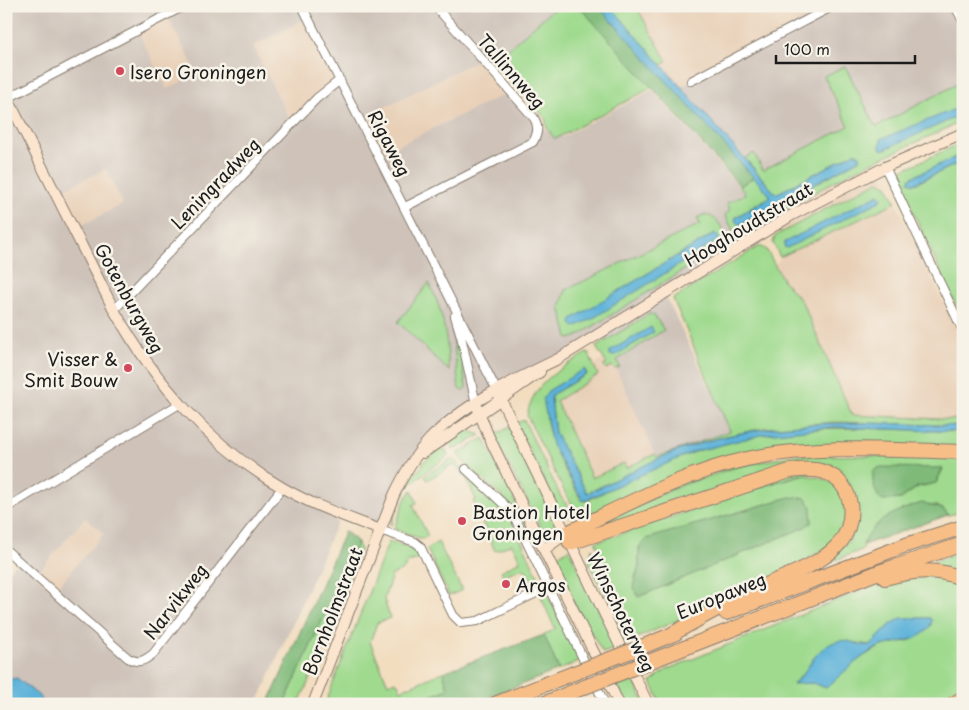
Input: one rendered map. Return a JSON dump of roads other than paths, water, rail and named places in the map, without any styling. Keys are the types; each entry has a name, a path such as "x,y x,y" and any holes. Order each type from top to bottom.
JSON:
{"highway":[{"path":"568,539 674,483 746,459 783,452 852,449 963,452"},
{"path":"568,539 790,471 816,470 830,475 840,483 848,495 851,519 846,534 837,547 821,559 751,591 669,636"},
{"name":"Europaweg","path":"495,704 829,573 963,527"},
{"name":"Europaweg","path":"543,704 807,599 879,572 963,544"},
{"path":"807,599 919,570 947,572 963,579"},
{"path":"953,704 963,698"}],"street":[{"path":"7,97 184,6"},
{"name":"Rigaweg","path":"302,6 500,395"},
{"name":"Tallinnweg","path":"405,207 533,142 537,134 534,118 434,6"},
{"path":"691,81 833,6"},
{"path":"955,6 963,21"},
{"name":"Leningradweg","path":"114,310 317,98 340,80"},
{"name":"Gotenburgweg","path":"7,97 114,310 132,341 155,373 211,434 256,470 282,488 322,508 380,530"},
{"name":"Hooghoudtstraat","path":"480,414 500,395 761,233 885,167 963,132"},
{"path":"885,167 963,331"},
{"name":"Rigaweg","path":"448,295 461,336 476,404"},
{"name":"Bornholmstraat","path":"313,704 380,530 403,477 428,441 438,432 476,404 500,395"},
{"name":"Winschoterweg","path":"500,395 648,704"},
{"path":"6,508 181,403"},
{"path":"476,404 488,435 619,704"},
{"name":"Bornholmstraat","path":"416,458 480,414"},
{"path":"466,468 506,504 512,512 550,587 605,704"},
{"name":"Narvikweg","path":"6,550 128,658 134,661 144,661 153,654 282,488"},
{"name":"Bornholmstraat","path":"380,530 415,542 420,546 453,615 461,623 478,621 560,582"},
{"path":"544,550 568,539"}],"water":[{"path":"598,6 610,6 774,192 778,193 854,153 860,155 860,159 739,225 735,221 736,217 769,198 768,193"},
{"path":"963,107 961,115 883,150 880,148 881,139"},
{"path":"963,154 963,161 914,184 909,182 910,178"},
{"path":"879,194 882,198 880,201 787,248 784,247 785,242"},
{"path":"715,233 719,238 717,241 592,319 575,327 571,324 572,319"},
{"path":"651,327 654,332 614,356 610,355 610,351"},
{"path":"584,369 587,374 553,394 551,398 555,433 587,493 685,448 762,429 795,425 861,423 963,426 963,432 835,427 765,434 693,452 583,501 552,445 543,399 548,391"},
{"path":"902,618 930,618 932,620 929,628 924,633 908,640 882,646 868,653 826,688 813,683 793,684 817,654 829,644 842,640 870,645 889,626"},
{"path":"6,674 13,679 17,678 39,696 44,704 6,704"}],"place":[{"name":"Isero Groningen","path":"120,71"},
{"name":"Visser & Smit Bouw","path":"128,368"},
{"name":"Bastion Hotel Groningen","path":"462,521"},
{"name":"Argos","path":"506,584"}]}
